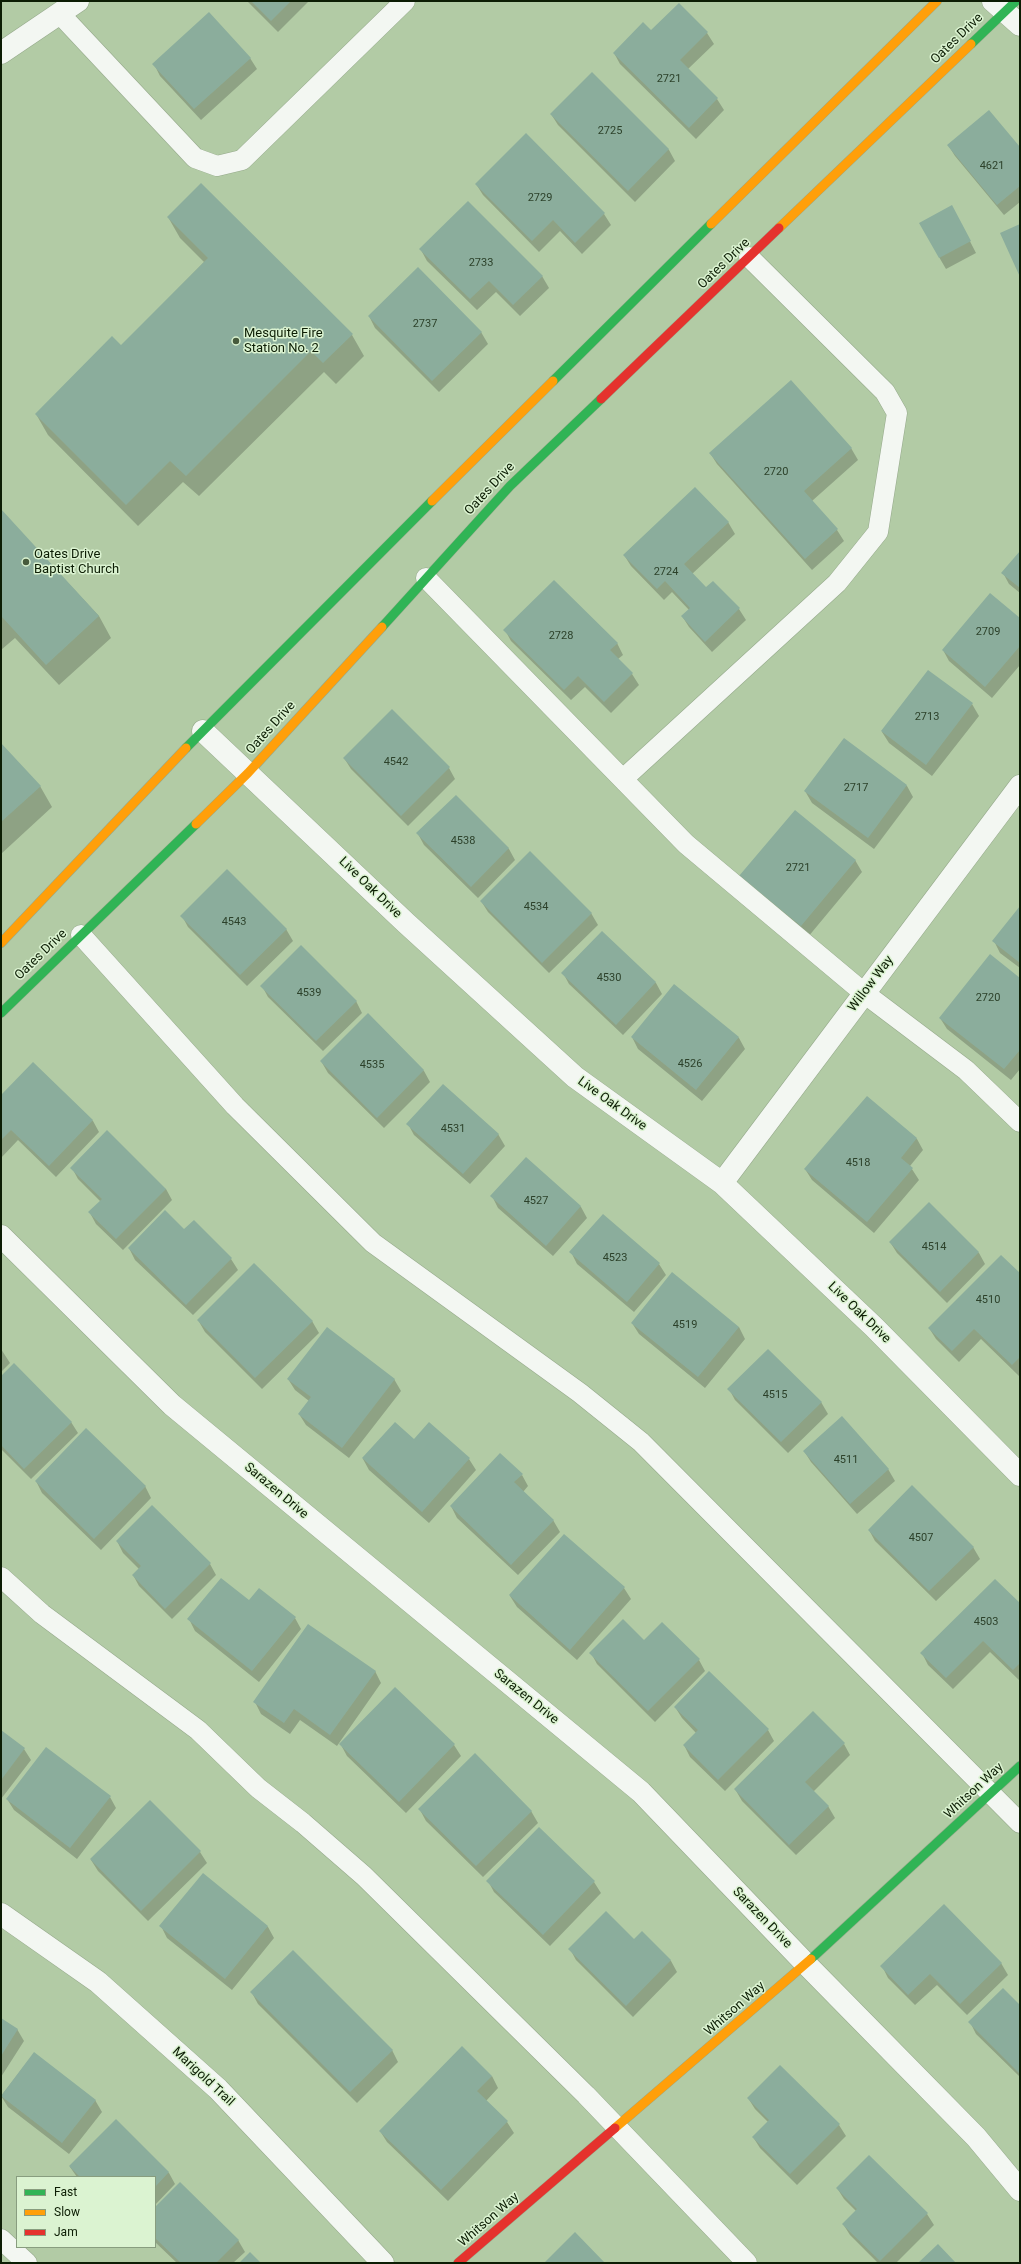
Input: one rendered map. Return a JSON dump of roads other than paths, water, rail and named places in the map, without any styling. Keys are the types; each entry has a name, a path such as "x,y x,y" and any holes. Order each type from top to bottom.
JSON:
{"main road":[{"path":"1,943 203,732 484,449 937,1"},
{"name":"Oates Drive","path":"1,1013 248,773 510,486 1008,10"},
{"name":"Whitson Way","path":"458,2263 806,1964 1020,1766"}],"street":[{"path":"1,53 78,1"},
{"name":"Live Oak Drive","path":"203,732 406,923 575,1077 722,1183 874,1327 1020,1476"},
{"name":"Willow Way","path":"722,1183 1020,786"},
{"name":"Sarazen Drive","path":"1,1236 172,1405 641,1792 806,1964 976,2137 1020,2190"},
{"name":"Marigold Trail","path":"1,1914 98,1982 218,2089 383,2263"}],"lane":[{"path":"60,14 195,158 217,166 242,160 405,1"},
{"path":"623,779 837,583 878,532 897,413 885,392 749,257"},
{"path":"426,578 686,844 864,993 966,1070 1020,1122"},
{"path":"81,935 235,1106 373,1243 580,1394 641,1442 991,1792 1020,1823"},
{"path":"1,1577 42,1614 198,1730 258,1788 303,1822 364,1876 617,2126 747,2263"},
{"path":"1,2239 28,2263"}],"place":[{"name":"Mesquite Fire Station No. 2","path":"236,341"},
{"name":"Oates Drive Baptist Church","path":"26,562"}]}
